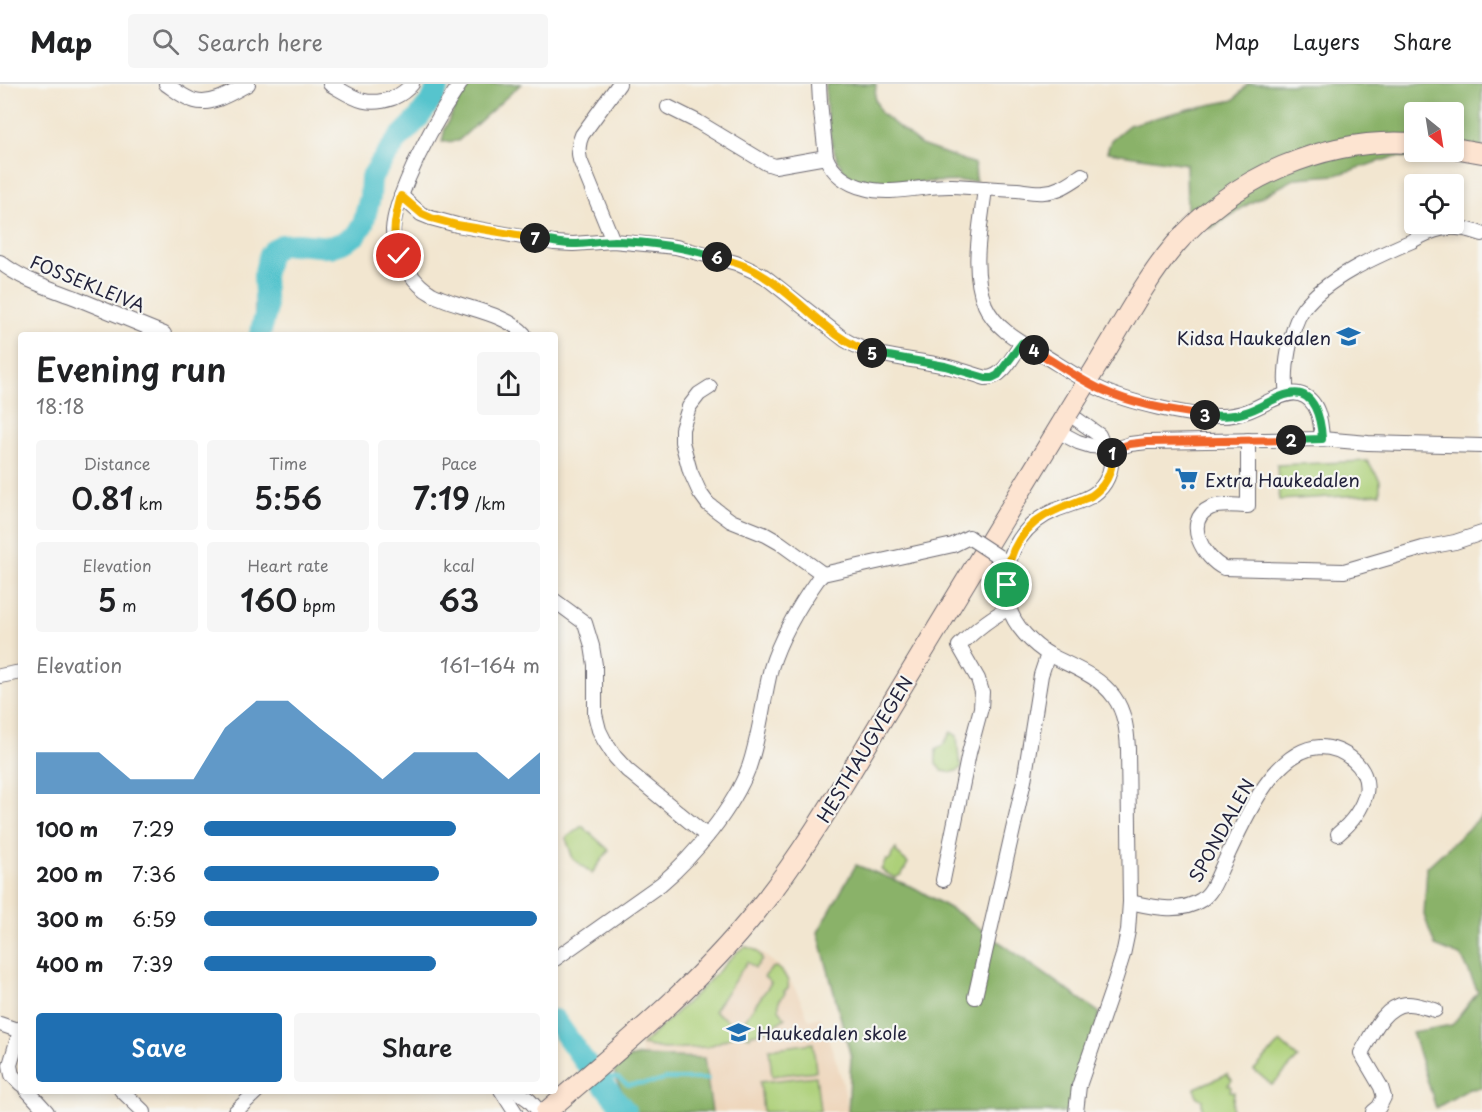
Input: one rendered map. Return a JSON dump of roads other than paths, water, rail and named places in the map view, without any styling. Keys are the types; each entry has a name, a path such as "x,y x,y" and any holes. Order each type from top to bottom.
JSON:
{"main road":[{"name":"HESTHAUGVEGEN","path":"546,1112 664,1010 719,955 756,912 800,853 1068,412 1150,280 1175,245 1206,214 1237,190 1290,163 1329,151 1368,144 1404,143"},
{"path":"1464,150 1482,153"}],"street":[{"path":"166,84 193,101 201,102 224,96 248,84"},
{"path":"330,84 356,98 372,103 398,95 412,84"},
{"path":"460,84 416,157 401,196 394,224 395,244 399,256 420,286 454,303 515,325 522,332"},
{"path":"613,241 583,170 578,151 582,135 619,84"},
{"path":"819,84 828,163 848,183 865,189 890,190 950,186 1042,192 1064,187 1082,175"},
{"path":"668,107 775,166 826,157"},
{"path":"985,188 977,264 986,308 1000,327 1022,343 1099,388 1175,411 1205,416 1233,415 1246,412 1287,394 1302,395 1312,403 1319,416 1322,439"},
{"path":"401,196 422,214 457,225 554,243 613,241 676,247 726,260 752,269 779,286 845,340 871,353 945,366 992,378 1004,369 1022,343"},
{"path":"1287,394 1286,363 1297,321 1303,310 1320,293 1365,263 1432,232 1441,229 1463,228 1482,234"},
{"name":"FOSSEKLEIVA","path":"0,262 35,283 159,332"},
{"path":"710,387 699,394 689,407 682,429 682,442 690,471 700,493 708,504 731,521 780,543 823,574"},
{"path":"1068,412 1099,435 1108,448 1111,467 1109,475 1101,488 1091,496 1055,510 1036,521 1004,560 1010,608 1023,633 1048,654 1084,672 1103,685 1114,696 1127,731 1130,902 1128,932 1123,956 1079,1086 1076,1112"},
{"path":"1057,431 1078,442 1108,448 1147,442 1322,439 1400,445 1482,446"},
{"path":"1248,440 1248,506 1216,506 1204,512 1197,522 1198,535 1203,549 1217,565 1224,568 1344,571 1482,533"},
{"path":"558,957 661,884 678,870 707,836 735,794 750,764 766,690 780,642 796,612 823,574 945,547 962,542 969,537 1004,560"},
{"path":"558,603 585,623 595,665 595,714 604,740 627,770 707,836"},
{"path":"943,880 969,753 981,708 982,692 978,679 959,646 977,629 1000,612 1010,608"},
{"path":"975,997 1024,781 1041,675 1048,654"},
{"path":"0,676 18,673"},
{"name":"SPONDALEN","path":"1130,902 1158,908 1171,908 1202,899 1211,890 1259,794 1268,781 1289,760 1316,748 1329,747 1347,755 1361,769 1366,784 1361,804 1346,827 1338,834"},
{"path":"1373,1112 1379,1107 1384,1097 1381,1087 1361,1053 1377,1025 1387,1014 1406,1004 1435,1010"},
{"path":"0,1024 18,1029"},
{"path":"18,1037 10,1065 12,1075 18,1081"},
{"path":"31,1094 47,1112"},
{"path":"125,1094 144,1112"},
{"path":"235,1112 254,1094"},
{"path":"503,1094 514,1112"},
{"path":"521,1094 540,1112"}],"water":[{"path":"390,136 400,137 391,165 371,178 375,171 380,147"},
{"path":"274,249 273,309 265,332 255,332 255,283 265,254"}],"waterway":[{"path":"261,332 266,312 264,276 269,255 282,245 330,247 356,235 363,224 370,197 371,178 386,155 433,98 439,84"},
{"path":"558,1024 626,1112"},
{"path":"602,1082 610,1077 618,1078 628,1085 666,1079 708,1079"}],"place":[{"name":"Kidsa Haukedalen","path":"1349,337"},
{"name":"Extra Haukedalen","path":"1187,479"},
{"name":"Haukedalen skole","path":"739,1032"}]}
